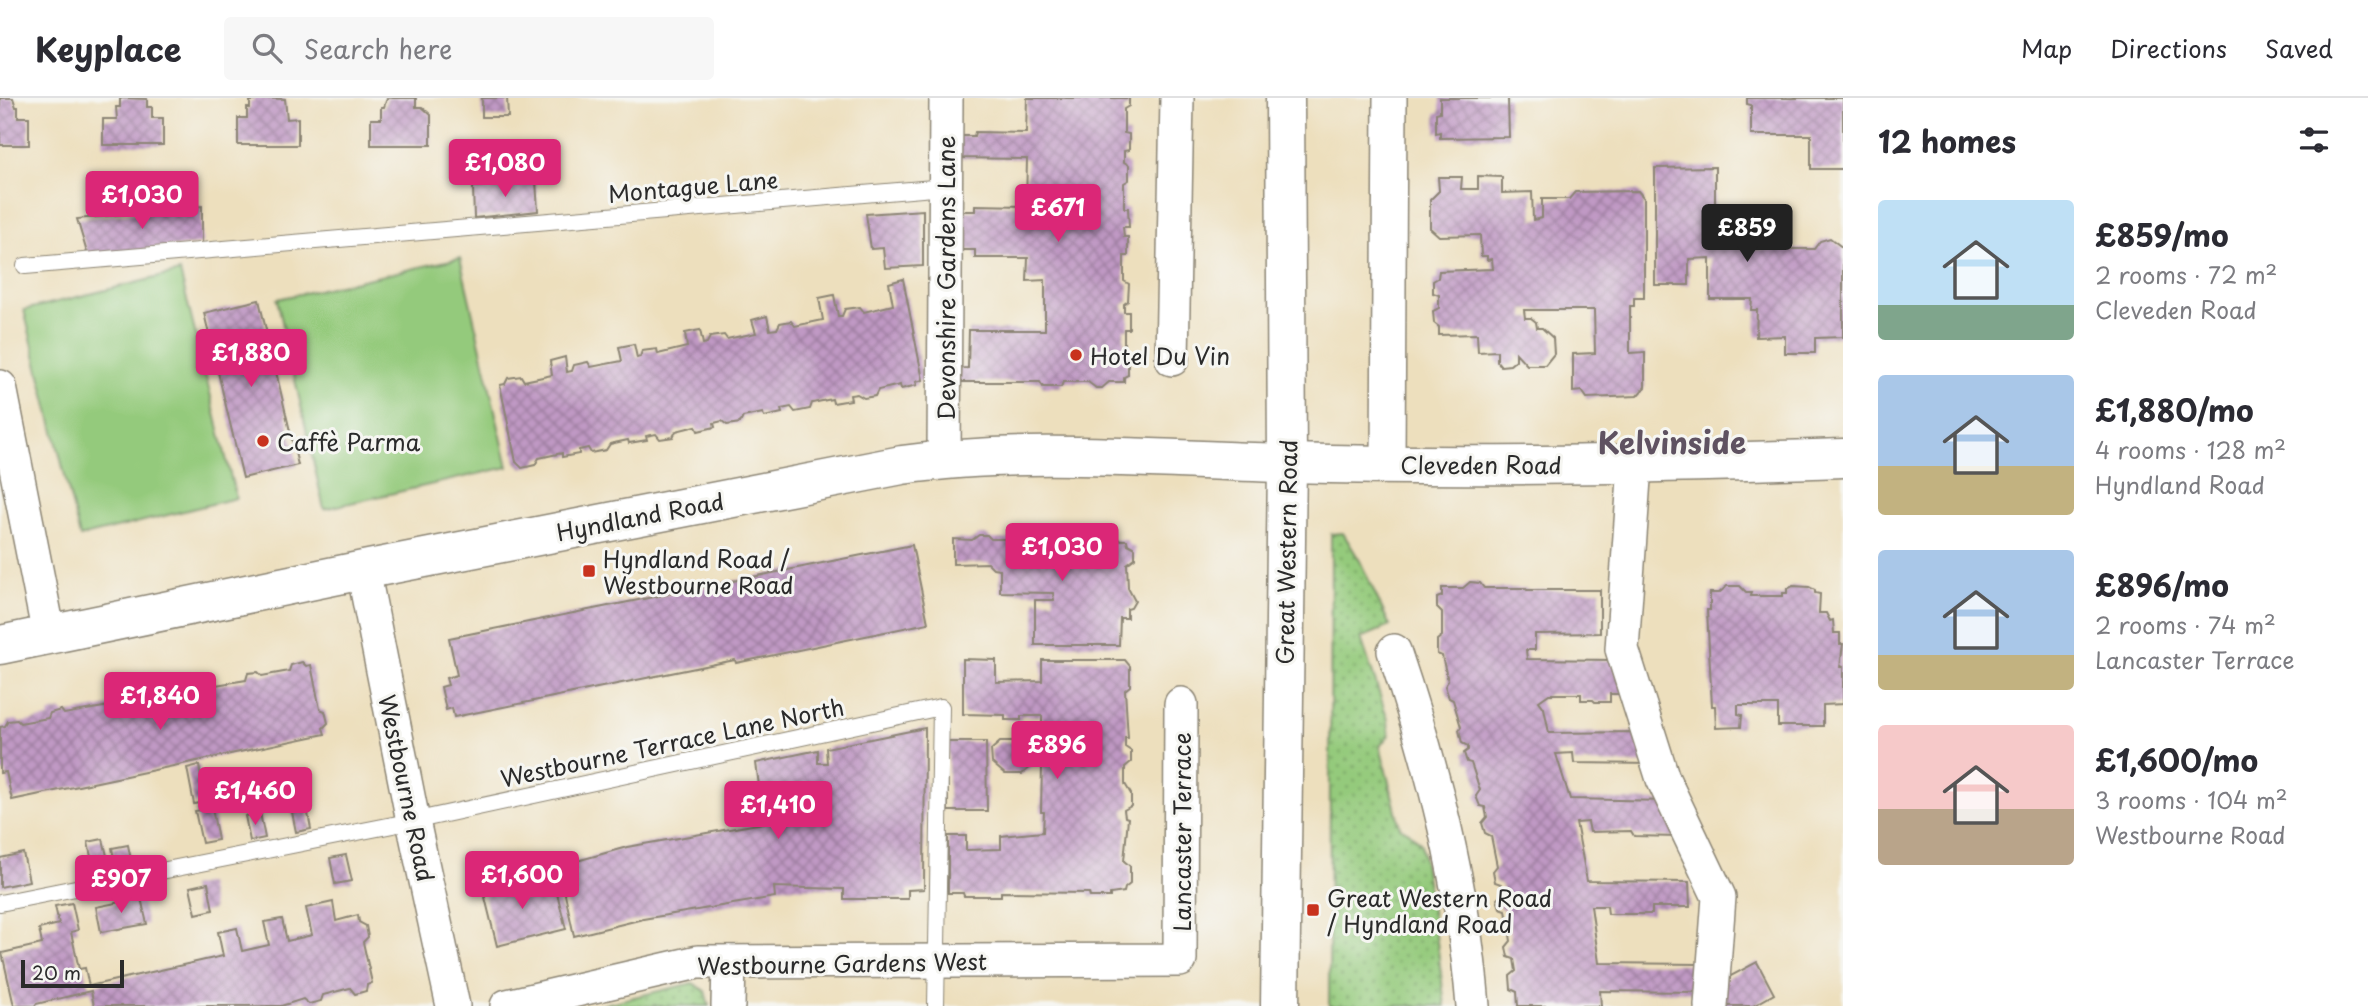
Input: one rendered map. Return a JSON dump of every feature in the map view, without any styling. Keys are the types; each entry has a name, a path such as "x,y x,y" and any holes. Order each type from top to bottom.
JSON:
{"street":[{"name":"Devonshire Gardens Lane","path":"944,459 946,98"},
{"path":"1172,359 1177,98"},
{"name":"Great Western Road","path":"1280,1006 1287,463 1285,98"},
{"path":"1388,464 1390,98"},
{"path":"0,387 49,635"},
{"name":"Hyndland Road","path":"0,645 363,570 944,459 1172,457 1287,463"},
{"name":"Cleveden Road","path":"1287,463 1635,465 1843,458"},
{"path":"1635,465 1622,649 1663,779 1720,897 1711,1006"},
{"name":"Westbourne Road","path":"363,570 453,1006"},
{"path":"1394,651 1421,732 1444,817 1460,893 1473,1006"},
{"name":"Lancaster Terrace","path":"1180,960 1181,704"},
{"name":"Westbourne Gardens West","path":"508,1006 698,962 1180,960"},
{"path":"729,962 729,1006"}],"lane":[{"name":"Montague Lane","path":"25,266 945,187"},
{"name":"Westbourne Terrace Lane North","path":"0,903 413,821 941,707 936,962"},
{"path":"936,962 936,1006"}],"green space":[{"path":"460,258 508,467 324,509 277,299"},
{"path":"180,272 236,498 80,537 24,310"},
{"path":"1343,533 1360,561 1390,626 1361,638 1388,720 1389,735 1380,746 1400,827 1421,844 1445,1006 1329,1006 1331,534"},
{"path":"693,983 705,991 709,1006 596,1006"}],"building":[{"path":"0,98 13,98 18,107 18,117 29,117 29,145 0,145"},
{"path":"254,98 285,99 287,119 298,118 298,145 238,145 238,118 247,118 247,108 250,108 250,101 254,101"},
{"path":"387,98 416,98 416,107 422,107 431,115 431,145 371,145 371,119 381,119 381,107 384,107"},
{"path":"482,98 507,98 508,117 482,117"},
{"path":"1027,98 1129,98 1129,106 1124,109 1124,133 1129,134 1129,150 1124,151 1124,162 1129,165 1129,180 1124,183 1124,208 1128,208 1129,227 1123,227 1124,237 1128,237 1128,256 1124,256 1124,281 1129,284 1124,312 1129,312 1129,329 1124,329 1124,355 1128,358 1128,375 1124,377 1124,382 1109,382 1102,388 1096,388 1088,382 1063,382 1061,387 1043,387 1040,382 954,382 954,369 968,368 969,330 1045,330 1045,280 1027,281 1028,258 975,258 975,250 956,250 955,211 975,211 975,205 1026,206 1027,159 956,158 956,136 974,136 975,132 1026,133"},
{"path":"1440,98 1508,98 1509,137 1440,138 1440,132 1436,133 1436,113 1440,112"},
{"path":"1747,98 1843,98 1843,169 1811,169 1811,135 1751,135 1751,105 1747,104"},
{"path":"120,99 147,99 147,107 152,107 152,118 163,118 163,145 103,145 103,119 117,119 116,107 120,107"},
{"path":"1715,167 1715,216 1723,216 1723,231 1743,231 1743,249 1814,249 1820,241 1830,238 1843,248 1843,337 1815,338 1815,353 1785,353 1785,336 1756,337 1757,310 1751,310 1752,299 1710,299 1710,258 1689,259 1689,285 1655,285 1655,168"},
{"path":"1478,176 1502,177 1502,193 1532,192 1533,220 1542,218 1542,199 1569,199 1575,192 1638,191 1644,198 1644,298 1634,298 1634,306 1630,306 1630,353 1645,352 1645,387 1637,396 1587,398 1582,391 1573,392 1573,354 1595,353 1594,310 1524,310 1525,318 1531,318 1536,322 1537,328 1542,328 1553,338 1554,354 1545,365 1527,365 1516,353 1516,360 1510,365 1501,366 1497,361 1497,351 1478,352 1477,334 1439,335 1433,311 1439,308 1439,295 1433,293 1433,281 1438,278 1439,271 1493,269 1492,259 1487,260 1487,256 1481,256 1480,235 1439,236 1430,228 1430,200 1439,191 1438,177 1462,177 1461,189 1478,189"},
{"path":"536,181 538,211 474,218 473,187"},
{"path":"202,206 202,244 88,256 77,219"},
{"path":"923,210 923,266 885,268 883,248 871,249 866,214"},
{"path":"903,279 923,380 916,382 917,385 901,389 900,385 878,390 875,396 864,398 857,394 850,395 851,400 833,403 832,399 812,403 810,409 795,412 791,407 781,409 782,413 764,417 763,413 743,417 740,423 727,425 722,421 714,423 715,427 698,431 696,426 676,431 673,437 660,439 656,434 646,436 647,440 610,444 606,450 591,453 588,448 579,450 579,454 562,457 562,453 539,458 535,465 522,468 516,462 500,385 505,384 508,378 521,376 524,381 552,375 550,361 565,357 567,372 572,371 574,365 588,362 591,367 622,361 619,347 634,344 637,358 642,351 657,349 658,354 687,347 685,333 700,330 703,344 707,343 710,337 724,335 727,339 756,333 752,320 767,316 770,330 777,329 780,323 791,321 795,326 823,320 819,298 834,295 838,316 842,316 845,309 860,307 864,312 893,305 889,283"},
{"path":"259,300 298,465 243,478 204,313"},
{"path":"1080,530 1085,530 1093,539 1127,540 1128,544 1135,548 1135,558 1127,564 1128,588 1135,601 1131,608 1127,609 1127,618 1120,618 1119,645 1035,645 1035,600 1054,600 1053,593 1000,592 1000,569 993,568 988,563 953,564 953,539 972,540 979,535 987,535 991,539 1067,539"},
{"path":"912,545 928,623 454,717 452,708 446,710 441,687 448,685 446,678 457,675 449,638"},
{"path":"1470,582 1480,583 1484,588 1600,590 1600,633 1535,634 1535,650 1526,650 1527,659 1613,660 1627,694 1610,694 1610,702 1595,702 1581,700 1581,694 1549,694 1539,701 1544,708 1549,733 1640,732 1652,764 1574,763 1573,753 1556,754 1570,799 1665,801 1678,837 1634,836 1631,831 1590,832 1588,822 1576,823 1587,881 1689,882 1690,907 1652,907 1652,914 1608,914 1607,906 1591,906 1599,963 1700,964 1700,992 1600,991 1601,1006 1518,1006 1517,992 1511,989 1510,976 1516,971 1514,959 1508,957 1506,947 1511,941 1506,910 1500,908 1497,899 1504,893 1501,884 1495,882 1493,871 1497,866 1491,836 1485,833 1482,823 1487,817 1485,807 1480,806 1476,796 1480,790 1471,763 1467,762 1464,753 1468,746 1462,743 1459,730 1461,727 1453,700 1449,698 1445,686 1448,681 1442,656 1437,654 1437,640 1442,636 1442,612 1437,607 1437,598 1442,596 1442,588 1463,588"},
{"path":"1727,586 1740,586 1746,592 1752,592 1751,596 1783,596 1787,589 1793,586 1809,587 1820,594 1819,613 1826,613 1830,621 1833,620 1834,633 1840,633 1840,644 1843,644 1840,667 1843,667 1843,704 1823,705 1823,726 1778,726 1778,705 1738,705 1738,714 1742,715 1741,727 1716,728 1715,706 1712,706 1707,610 1710,610 1710,593 1719,593"},
{"path":"963,659 996,660 996,682 1042,681 1042,660 1125,660 1130,666 1130,686 1125,690 1128,738 1125,738 1125,747 1131,751 1131,762 1125,767 1125,784 1131,794 1131,806 1124,810 1125,817 1128,818 1124,861 1130,866 1130,884 1124,892 1110,894 1110,897 1090,897 1089,893 1001,892 1001,896 964,896 963,893 948,893 948,836 966,836 966,850 1001,849 1001,836 1043,832 1042,765 1032,766 1022,774 1005,774 992,763 991,750 1000,742 1032,742 1032,748 1042,748 1042,716 1021,716 1021,720 1005,720 1005,715 963,714"},
{"path":"302,662 306,666 311,665 320,709 325,711 328,723 323,728 325,734 12,800 6,772 0,773 0,727 5,726 8,721 17,720 20,723 48,718 50,713 61,710 64,714 109,706 111,700 122,698 126,703 153,698 154,693 163,690 168,695 199,689 201,683 212,680 216,685 246,680 248,673 258,672 262,676 289,671 291,665"},
{"path":"925,728 924,889 908,890 908,899 844,899 844,889 774,887 775,897 643,919 574,936 559,866 627,847 764,823 756,763 818,750 818,763 827,763 826,748"},
{"path":"948,742 986,742 987,811 948,811"},
{"path":"199,765 201,778 206,777 211,801 194,804 187,768"},
{"path":"306,803 311,829 296,832 291,807"},
{"path":"212,808 218,840 202,843 195,811"},
{"path":"260,813 265,838 250,841 245,816"},
{"path":"103,839 109,864 93,867 88,842"},
{"path":"128,845 132,865 116,869 112,848"},
{"path":"23,853 29,881 0,887 0,858"},
{"path":"346,855 352,881 335,884 330,858"},
{"path":"521,876 525,892 555,885 566,929 497,946 482,885"},
{"path":"208,883 213,910 196,914 190,887"},
{"path":"141,898 147,924 101,932 96,907"},
{"path":"333,902 336,921 358,915 359,922 366,926 368,937 363,942 372,983 367,985 366,991 355,994 350,988 323,995 321,1001 309,1004 303,999 281,1006 94,1006 91,991 35,1006 14,1006 2,953 42,944 39,929 59,924 55,906 72,903 78,930 71,932 79,969 85,968 89,986 223,956 218,932 237,928 242,951 269,945 264,922 282,919 287,941 312,935 306,908"},
{"path":"1757,962 1774,994 1753,1006 1723,1006 1723,980"}],"place":[{"name":"Hotel Du Vin","path":"1076,355"},
{"name":"Caffè Parma","path":"263,441"},
{"name":"Hyndland Road / Westbourne Road","path":"589,571"},
{"name":"Great Western Road / Hyndland Road","path":"1313,910"}],"district":[{"name":"Kelvinside","path":"1672,441"}]}
